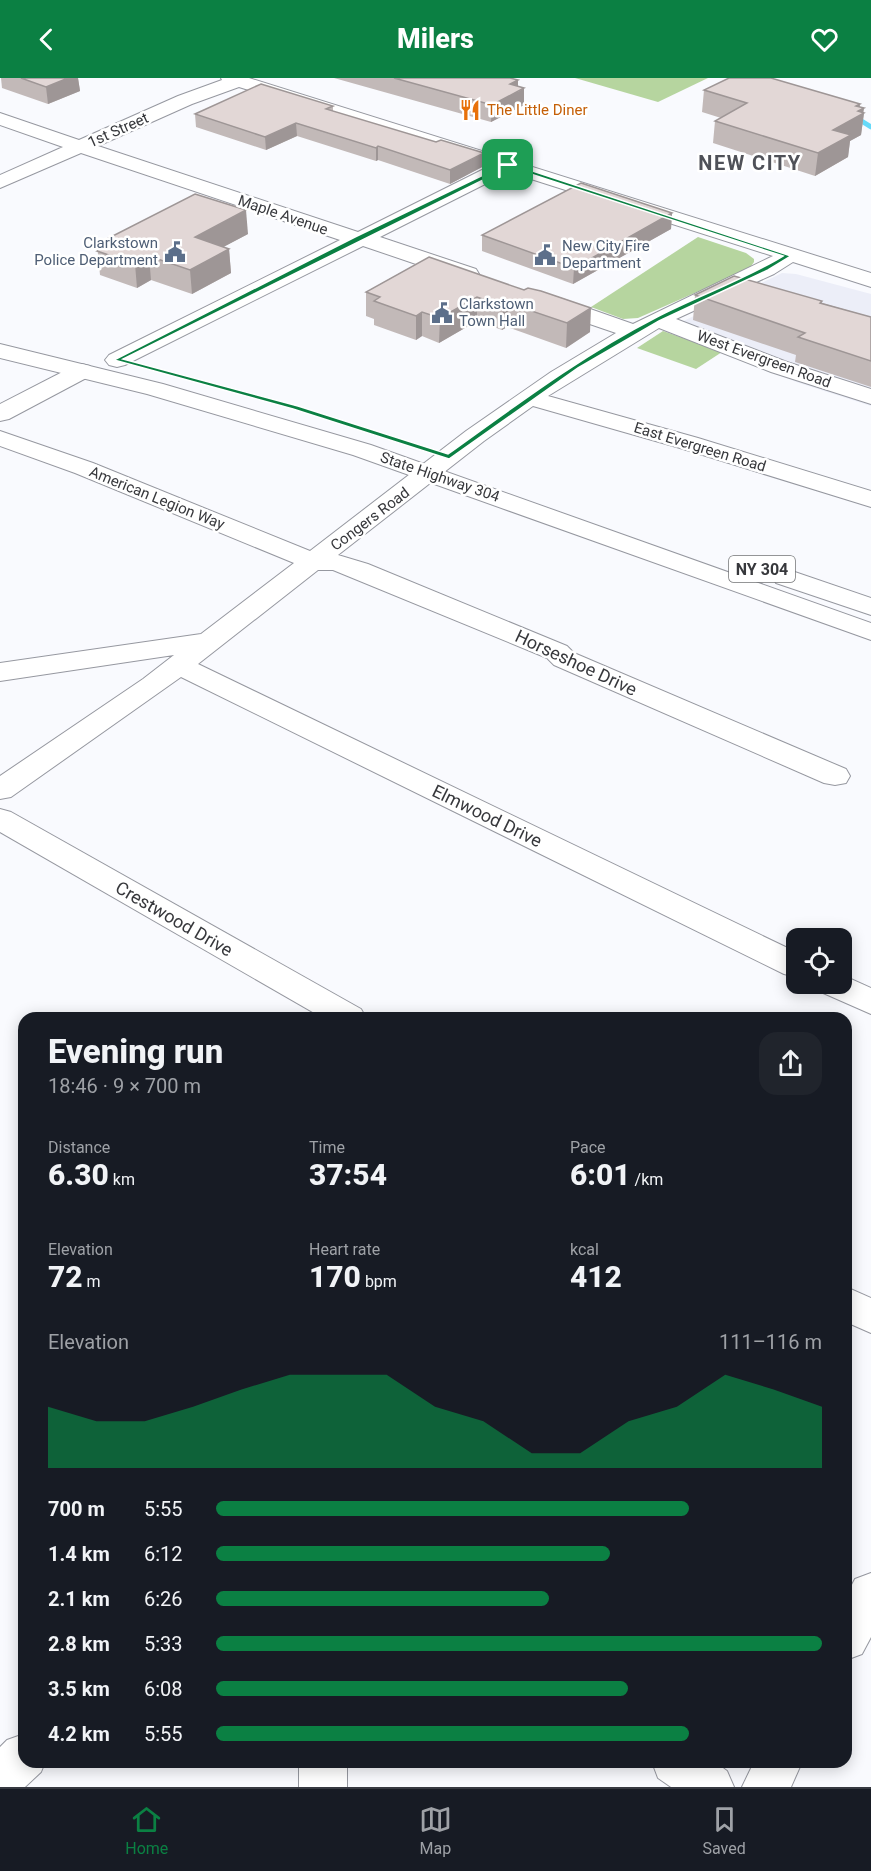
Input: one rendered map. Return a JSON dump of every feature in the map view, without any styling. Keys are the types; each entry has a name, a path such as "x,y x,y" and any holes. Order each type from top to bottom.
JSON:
{"street":[{"path":"259,87 277,78"},
{"path":"234,79 788,256 871,280"},
{"name":"1st Street","path":"0,182 234,79"},
{"name":"Maple Avenue","path":"0,119 482,279"},
{"path":"117,360 508,165"},
{"name":"Congers Road","path":"0,790 115,712 439,465 575,366 657,319 766,269 788,256"},
{"path":"525,294 634,332"},
{"name":"West Evergreen Road","path":"657,319 779,367 871,398"},
{"name":"State Highway 304","path":"0,333 117,360 295,408 871,632"},
{"name":"State Highway 304","path":"0,351 82,370 439,465 871,607"},
{"path":"0,414 82,370"},
{"name":"East Evergreen Road","path":"529,398 689,443 871,499"},
{"name":"American Legion Way","path":"0,438 84,468 314,562"},
{"name":"Horseshoe Drive","path":"314,562 334,562 381,579 557,652 564,659 835,776"},
{"path":"0,672 209,642"},
{"name":"Elmwood Drive","path":"178,665 786,961"},
{"name":"Crestwood Drive","path":"0,819 338,1012"},
{"path":"852,993 871,1002"},
{"path":"852,1306 871,1317"},
{"path":"852,1628 871,1593"},
{"path":"0,1779 18,1762"},
{"path":"323,1768 323,1787"},
{"path":"683,1768 710,1787"},
{"path":"766,1787 776,1768"}],"shaded area":[{"path":"782,273 796,274 871,294 871,406 799,383 663,331"}],"green space":[{"path":"575,78 708,78 658,102"},
{"path":"698,237 746,253 754,259 754,262 749,269 638,318 623,319 591,307"},
{"path":"663,331 722,352 696,369 637,348"}],"building":[{"path":"21,78 68,78 46,87"},
{"path":"394,78 510,78 518,80 510,84 524,88 492,105"},
{"path":"729,78 771,78 860,104 856,106 864,108 858,111 864,113 833,130 851,135 818,153 715,121 747,103 704,90"},
{"path":"261,84 333,106 326,109 436,142 441,140 484,153 450,170 378,146 376,148 296,123 265,137 195,114"},
{"path":"581,183 672,213 574,268 482,235"},
{"path":"195,194 246,210 195,237 229,249 190,270 149,256 135,264 97,251 106,246 97,244"},
{"path":"429,257 524,290 528,288 541,291 591,308 567,323 508,303 503,306 477,297 440,318 422,312 416,316 374,301 380,297 366,292"},
{"path":"734,276 871,317 871,361 798,337 805,333 695,295"}],"waterway":[{"path":"855,117 871,127"}],"place":[{"name":"The Little Diner","path":"470,110"},
{"name":"Clarkstown Police Department","path":"175,252"},
{"name":"New City Fire Department","path":"545,255"},
{"name":"Clarkstown Town Hall","path":"442,313"}],"district":[{"name":"NEW CITY","path":"750,163"}],"route":[{"path":"508,165 788,256 766,269 657,319 575,366 475,436 449,457 295,408 117,360 357,239 508,165"}]}
